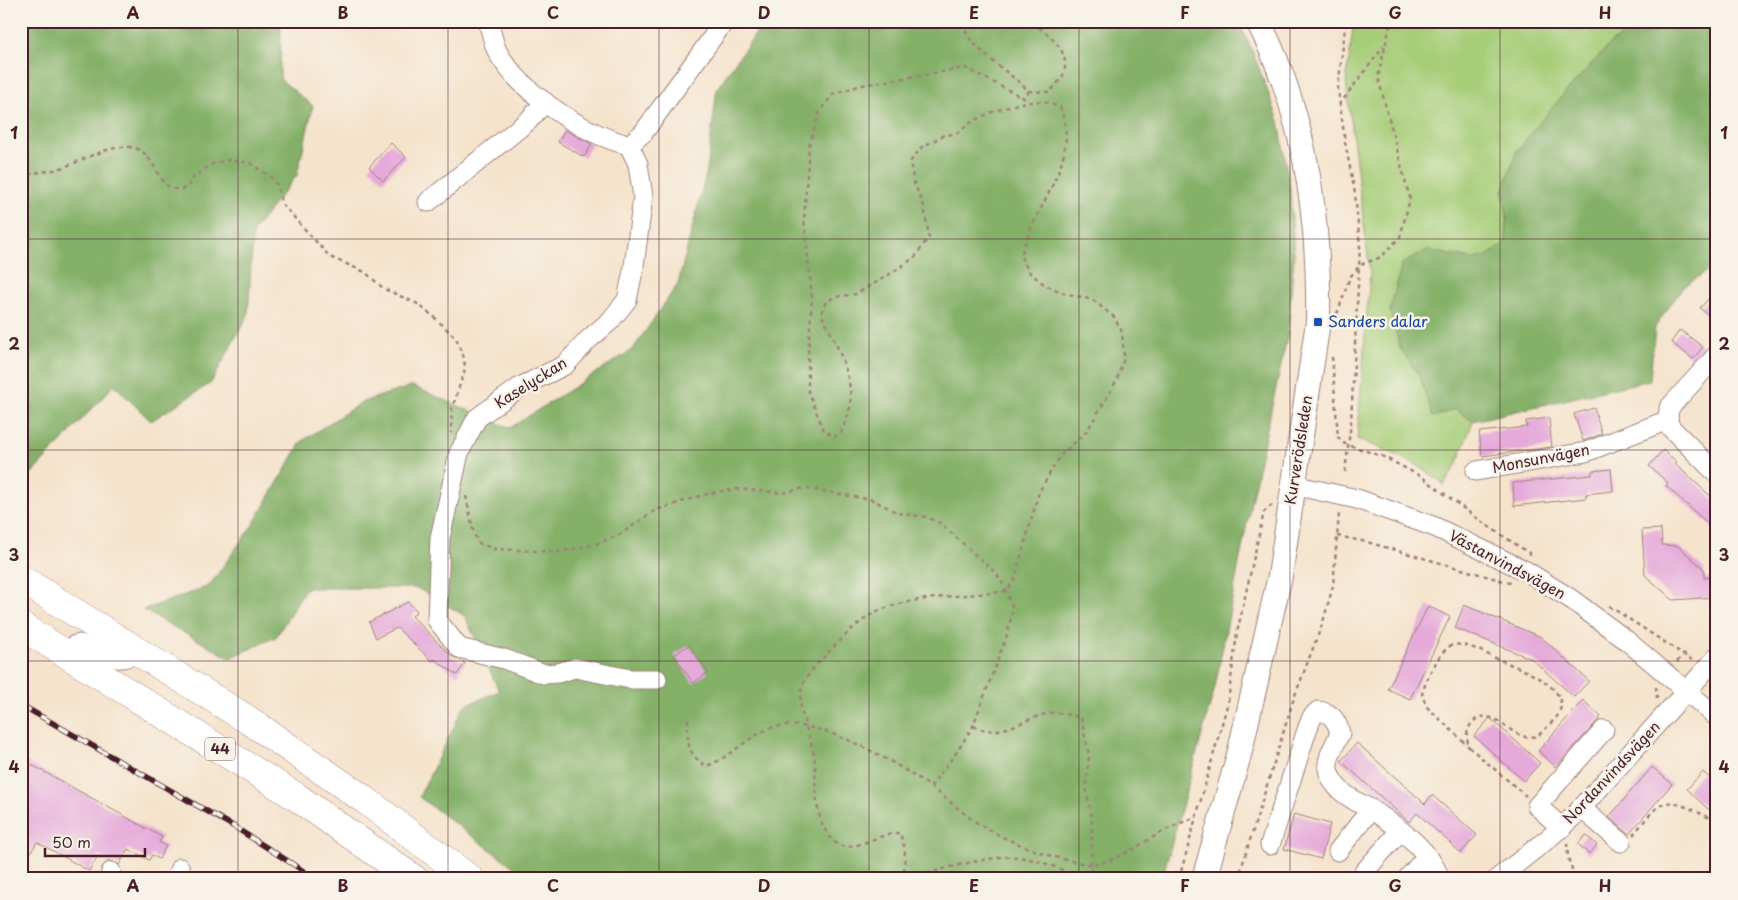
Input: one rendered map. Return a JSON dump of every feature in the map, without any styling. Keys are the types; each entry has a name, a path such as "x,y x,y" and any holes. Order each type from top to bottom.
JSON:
{"highway":[{"name":"44","path":"21,579 253,723 365,800 470,879"},
{"name":"44","path":"21,626 69,654 295,796 414,879"}],"main road":[{"name":"Kurverödsleden","path":"1204,879 1239,755 1280,576 1315,348 1319,282 1313,213 1303,147 1274,52 1258,21"}],"street":[{"path":"488,21 497,51 514,74 545,102 610,140 629,145 644,133 723,23"},
{"path":"428,202 529,120 545,102"},
{"name":"Kaselyckan","path":"629,145 638,164 643,197 634,266 627,300 610,321 589,339 565,365 520,387 476,418 459,453 440,538 437,620 459,648 504,659 544,674 558,673 575,668 630,679 657,679"},
{"path":"1717,355 1669,408 1668,420 1670,427 1717,474"},
{"name":"Monsunvägen","path":"1476,471 1586,452 1668,420"},
{"name":"Västanvindsvägen","path":"1293,485 1357,499 1435,527 1526,572 1571,599 1626,640 1717,717"},
{"path":"69,654 75,645 80,644 115,659 132,656 138,650"},
{"name":"Nordanvindsvägen","path":"1497,879 1564,832 1581,808 1717,657"},
{"path":"1270,845 1306,730 1312,717 1318,712 1330,715 1338,725 1340,733 1328,762 1331,777 1349,797 1371,809 1427,856 1437,868 1440,879"},
{"path":"1564,832 1537,806 1604,730"},
{"path":"1581,808 1626,840"},
{"path":"1338,851 1371,809"},
{"path":"1364,872 1400,832"},
{"path":"1407,879 1427,856"}],"path":[{"path":"962,21 964,30 991,59 1029,91 1050,92 1064,73 1065,58 1048,35 1031,21"},
{"path":"1345,472 1349,444 1360,265 1359,225 1339,105 1338,88 1346,21"},
{"path":"1336,316 1350,277 1360,265 1381,257 1400,237 1410,199 1378,77 1391,21"},
{"path":"1339,105 1385,45"},
{"path":"904,879 905,849 900,833 876,837 853,848 839,846 827,832 819,814 815,751 800,706 801,688 817,664 846,635 870,615 895,604 1006,591 1014,581 1039,492 1060,456 1087,431 1117,380 1124,358 1122,332 1114,317 1093,300 1061,292 1045,285 1030,273 1021,257 1024,242 1055,182 1064,151 1067,123 1060,108 1043,101 1020,103 992,112 973,121 957,133 942,136 922,147 910,162 914,183 924,206 929,237 915,257 856,294 834,297 825,303 821,314 833,337 848,382 850,407 841,433 834,436 823,429 808,391 808,355 812,297 804,219 809,145 820,111 833,94 862,85 965,68 1024,98 1029,91"},
{"path":"21,178 30,173 55,170 118,148 134,148 149,156 164,185 178,191 187,188 194,176 214,163 230,160 250,163 265,172 275,180 283,205 330,257 365,272 384,289 416,303 456,338 464,358 465,369 459,382 452,409 450,438"},
{"path":"1332,351 1338,437 1343,443 1384,457 1422,477 1482,522 1540,560"},
{"path":"456,467 463,483 474,534 478,543 494,549 560,552 596,544 619,535 656,510 710,493 738,489 783,493 804,488 873,500 898,513 926,517 940,523 954,539 996,573 1013,609 1007,636 973,726 956,753 930,787"},
{"path":"1179,879 1228,702 1237,633 1264,512 1293,485"},
{"path":"1238,879 1294,698 1323,622 1332,586 1339,513"},
{"path":"1337,536 1367,542 1521,586"},
{"path":"1606,604 1692,660"},
{"path":"1470,748 1466,734 1469,726 1479,716 1491,716 1515,733 1530,738 1543,732 1560,713 1561,702 1555,692 1536,675 1466,646 1453,645 1442,652 1422,695 1427,707 1470,748 1537,806"},
{"path":"1652,680 1658,691 1656,702"},
{"path":"973,726 984,731 1006,729 1050,713 1067,713 1081,718 1087,736 1089,755 1086,788 1092,819 1091,879"},
{"path":"688,719 688,740 693,757 706,766 718,762 761,733 779,726 807,727 853,742 930,787 985,828 1016,843 1075,862 1092,865 1107,862 1182,821 1196,818"},
{"path":"1626,840 1659,806 1668,802 1678,804 1717,822"},
{"path":"1564,832 1568,856 1576,879"},
{"path":"912,879 963,866 1015,856 1039,862 1078,879"}],"green space":[{"path":"21,21 281,21 280,79 313,106 297,175 253,231 248,315 211,383 151,421 114,385 21,485"},
{"path":"761,21 1238,21 1252,50 1279,121 1290,188 1294,254 1288,333 1252,497 1215,687 1162,879 530,879 419,797 464,706 499,691 465,616 417,588 306,588 276,637 230,658 143,610 209,586 254,523 302,441 362,402 412,386 510,428 633,349 678,284 707,170 717,88 759,29"},
{"path":"1354,21 1648,21 1503,191 1507,215 1506,242 1492,253 1481,258 1475,259 1452,254 1400,348 1420,376 1433,416 1455,409 1473,421 1457,464 1444,485 1414,464 1357,439 1370,273 1346,82"},
{"path":"1648,21 1717,21 1717,265 1683,287 1655,327 1650,380 1473,421 1455,409 1433,417 1420,377 1400,348 1390,310 1402,264 1427,250 1469,259 1477,258 1486,256 1506,242 1507,215 1503,191 1516,152 1562,96 1612,42"}],"building":[{"path":"565,130 592,144 584,157 558,142"},
{"path":"391,143 406,157 383,181 369,167"},
{"path":"1711,296 1717,302 1717,323 1700,308"},
{"path":"1680,330 1703,347 1693,359 1671,342"},
{"path":"1594,408 1602,434 1583,441 1574,414"},
{"path":"1549,418 1552,447 1482,456 1479,432 1527,427 1526,421"},
{"path":"1663,450 1677,462 1675,464 1717,502 1717,532 1666,486 1668,483 1649,466"},
{"path":"1611,469 1613,491 1586,494 1586,498 1514,506 1513,483 1592,475 1592,471"},
{"path":"1661,529 1662,545 1678,546 1704,569 1704,578 1716,577 1717,597 1673,600 1645,575 1642,530"},
{"path":"408,602 417,611 412,616 450,655 465,663 457,675 434,659 432,661 397,628 376,638 369,622"},
{"path":"1464,605 1541,637 1589,681 1574,697 1532,659 1455,628"},
{"path":"1428,606 1450,617 1410,699 1388,689"},
{"path":"689,645 708,673 693,683 674,655"},
{"path":"1583,700 1601,717 1556,767 1538,751"},
{"path":"1490,718 1540,763 1524,781 1474,736"},
{"path":"1357,743 1425,804 1432,795 1477,835 1461,853 1417,813 1409,822 1341,761"},
{"path":"21,759 162,837 159,842 166,846 159,859 152,855 149,860 128,849 119,865 98,856 89,871 37,842 21,869"},
{"path":"1652,767 1672,784 1629,834 1609,817"},
{"path":"1703,772 1717,784 1717,813 1707,808 1687,789"},
{"path":"1294,814 1330,824 1321,859 1284,849"},
{"path":"1586,835 1597,845 1589,854 1578,844"}],"railway":[{"path":"21,705 233,826 316,879"}],"place":[{"name":"Sanders dalar","path":"1318,322"}]}
